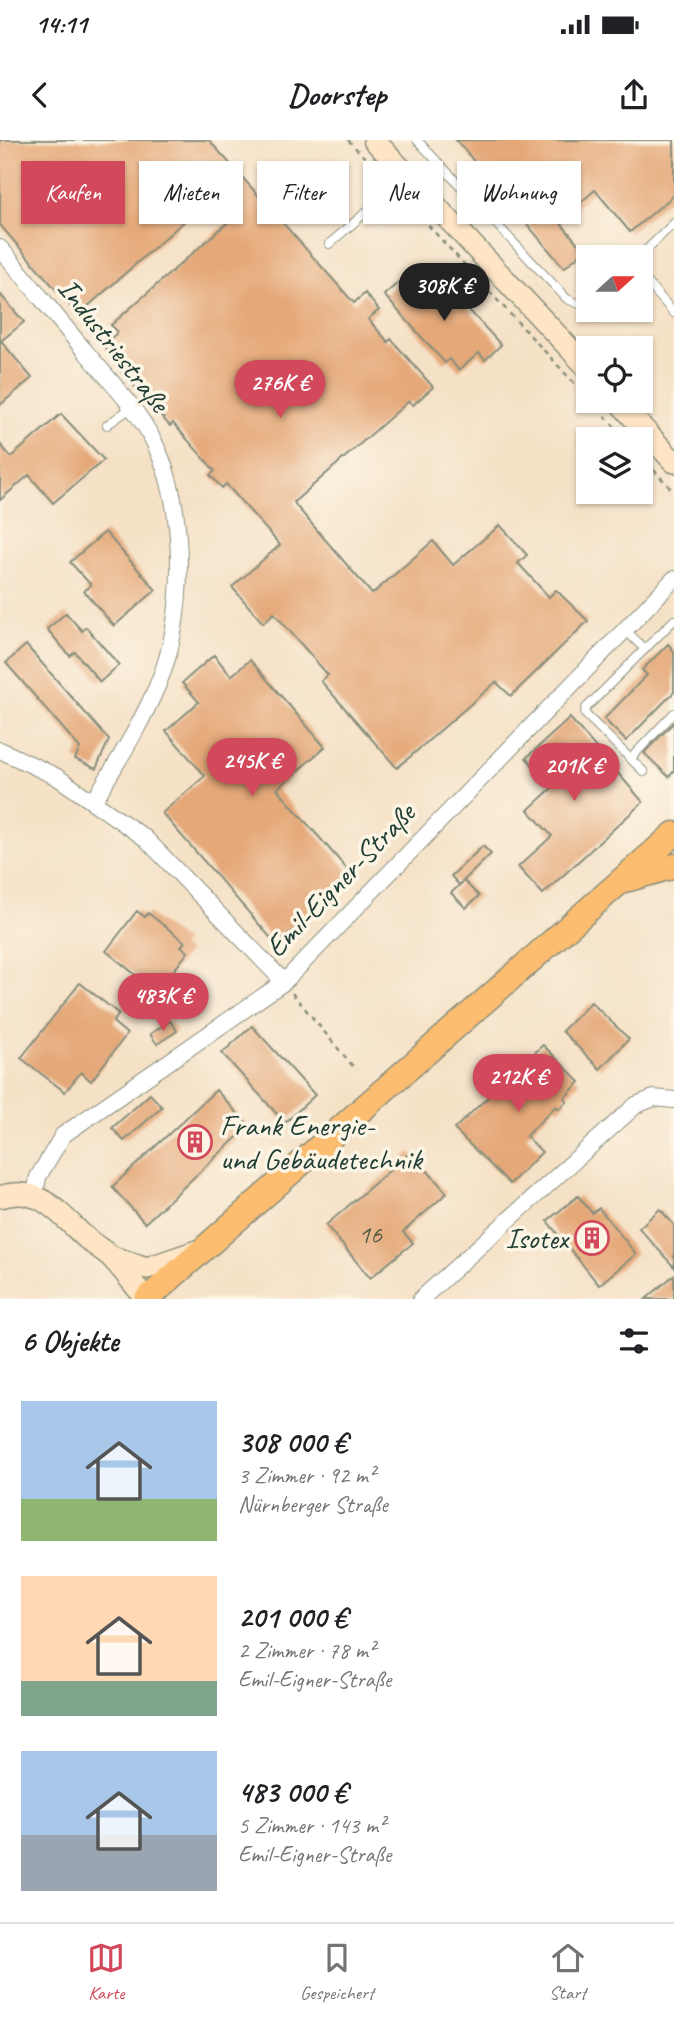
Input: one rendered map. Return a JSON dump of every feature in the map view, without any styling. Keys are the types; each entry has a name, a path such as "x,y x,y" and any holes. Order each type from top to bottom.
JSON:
{"main road":[{"path":"374,140 388,161"},
{"path":"443,223 576,356"},
{"path":"629,413 674,462"},
{"path":"84,1237 111,1257 147,1299 674,834"},
{"path":"622,881 674,866"},
{"path":"0,1197 23,1193 35,1195 59,1209 84,1237 102,1266 128,1299"},
{"path":"111,1257 147,1268 209,1246"}],"street":[{"name":"Industriestraße","path":"3,258 132,407 155,442 164,465 178,540 178,587 173,634 160,682 141,721 94,800"},
{"name":"Emil-Eigner-Straße","path":"35,1195 38,1177 63,1135 284,982 674,579"},
{"path":"0,750 94,800 145,838 284,982"},
{"path":"421,1299 636,1105 654,1098 674,1100"}],"lane":[{"path":"417,140 567,299 576,303"},
{"path":"329,244 363,214"},
{"path":"651,245 674,223"},
{"path":"653,289 674,313"},
{"path":"107,425 132,407"},
{"path":"644,772 584,714 586,708 674,620"},
{"path":"625,630 645,649"},
{"path":"630,759 674,713"}],"path":[{"path":"348,140 375,161"},
{"path":"438,224 576,384"},
{"path":"602,413 615,427"},
{"path":"653,469 674,492"},
{"path":"284,982 356,1070"}],"building":[{"path":"0,140 209,140 228,161 139,161 139,224 181,224 78,315 0,225"},
{"path":"456,140 674,140 674,195 630,232 595,190 581,202 581,161 474,161"},
{"path":"243,178 257,194 257,224 284,224 354,303 365,293 379,310 368,319 388,342 391,339 433,387 413,405 409,401 294,502 297,507 372,594 433,541 453,565 500,525 527,555 518,563 549,597 556,590 588,621 511,696 496,682 397,768 321,681 328,675 274,613 263,623 232,587 280,545 226,484 222,488 210,475 215,471 173,423 170,426 116,365 118,362 103,345 118,332 111,325 226,224 243,224"},
{"path":"527,224 562,224 579,245 576,245 576,258 564,268"},
{"path":"439,277 501,345 485,360 479,353 459,370 449,359 445,363 384,295 400,281 416,298"},
{"path":"0,294 24,322 1,341 32,378 0,405"},
{"path":"61,414 104,460 53,503 29,475 0,500 0,444 11,457"},
{"path":"105,532 156,590 114,626 84,591 91,585 70,562"},
{"path":"66,613 82,631 86,627 119,665 100,682 75,652 70,656 47,629"},
{"path":"668,644 674,651 674,692 626,741 604,719 647,675 642,670"},
{"path":"26,645 109,740 96,769 75,759 80,748 6,663"},
{"path":"214,655 231,676 250,660 325,747 277,789 354,877 277,945 162,813 205,776 166,731 199,702 182,683"},
{"path":"570,718 643,802 543,894 518,867 552,836 528,810 553,787 526,758"},
{"path":"674,722 674,771 669,777 644,753"},
{"path":"483,846 491,854 459,885 451,876"},
{"path":"464,881 479,896 466,908 451,893"},
{"path":"137,911 145,917 148,913 185,942 181,946 188,952 157,992 106,951"},
{"path":"80,983 119,1014 113,1022 127,1034 91,1081 81,1072 65,1092 21,1058"},
{"path":"591,1002 629,1039 600,1069 562,1031"},
{"path":"170,1021 177,1031 157,1044 150,1034"},
{"path":"252,1026 315,1095 285,1123 222,1053"},
{"path":"543,1045 580,1082 564,1098 567,1101 559,1109 556,1106 526,1136 542,1152 510,1184 454,1129"},
{"name":"Frank Energie- und Gebäudetechnik","path":"216,1090 249,1126 145,1223 112,1187"},
{"path":"150,1094 162,1107 124,1141 112,1128"},
{"path":"411,1152 447,1193 403,1232 413,1243 370,1278 326,1225"},
{"name":"Isotex","path":"578,1196 592,1213 599,1208 636,1254 599,1285 547,1221"},
{"path":"660,1209 674,1225 674,1267 639,1228"},
{"path":"674,1275 674,1299 646,1299"}],"place":[{"name":"Frank Energie- und Gebäudetechnik","path":"195,1142"},
{"name":"Isotex","path":"592,1238"}]}
